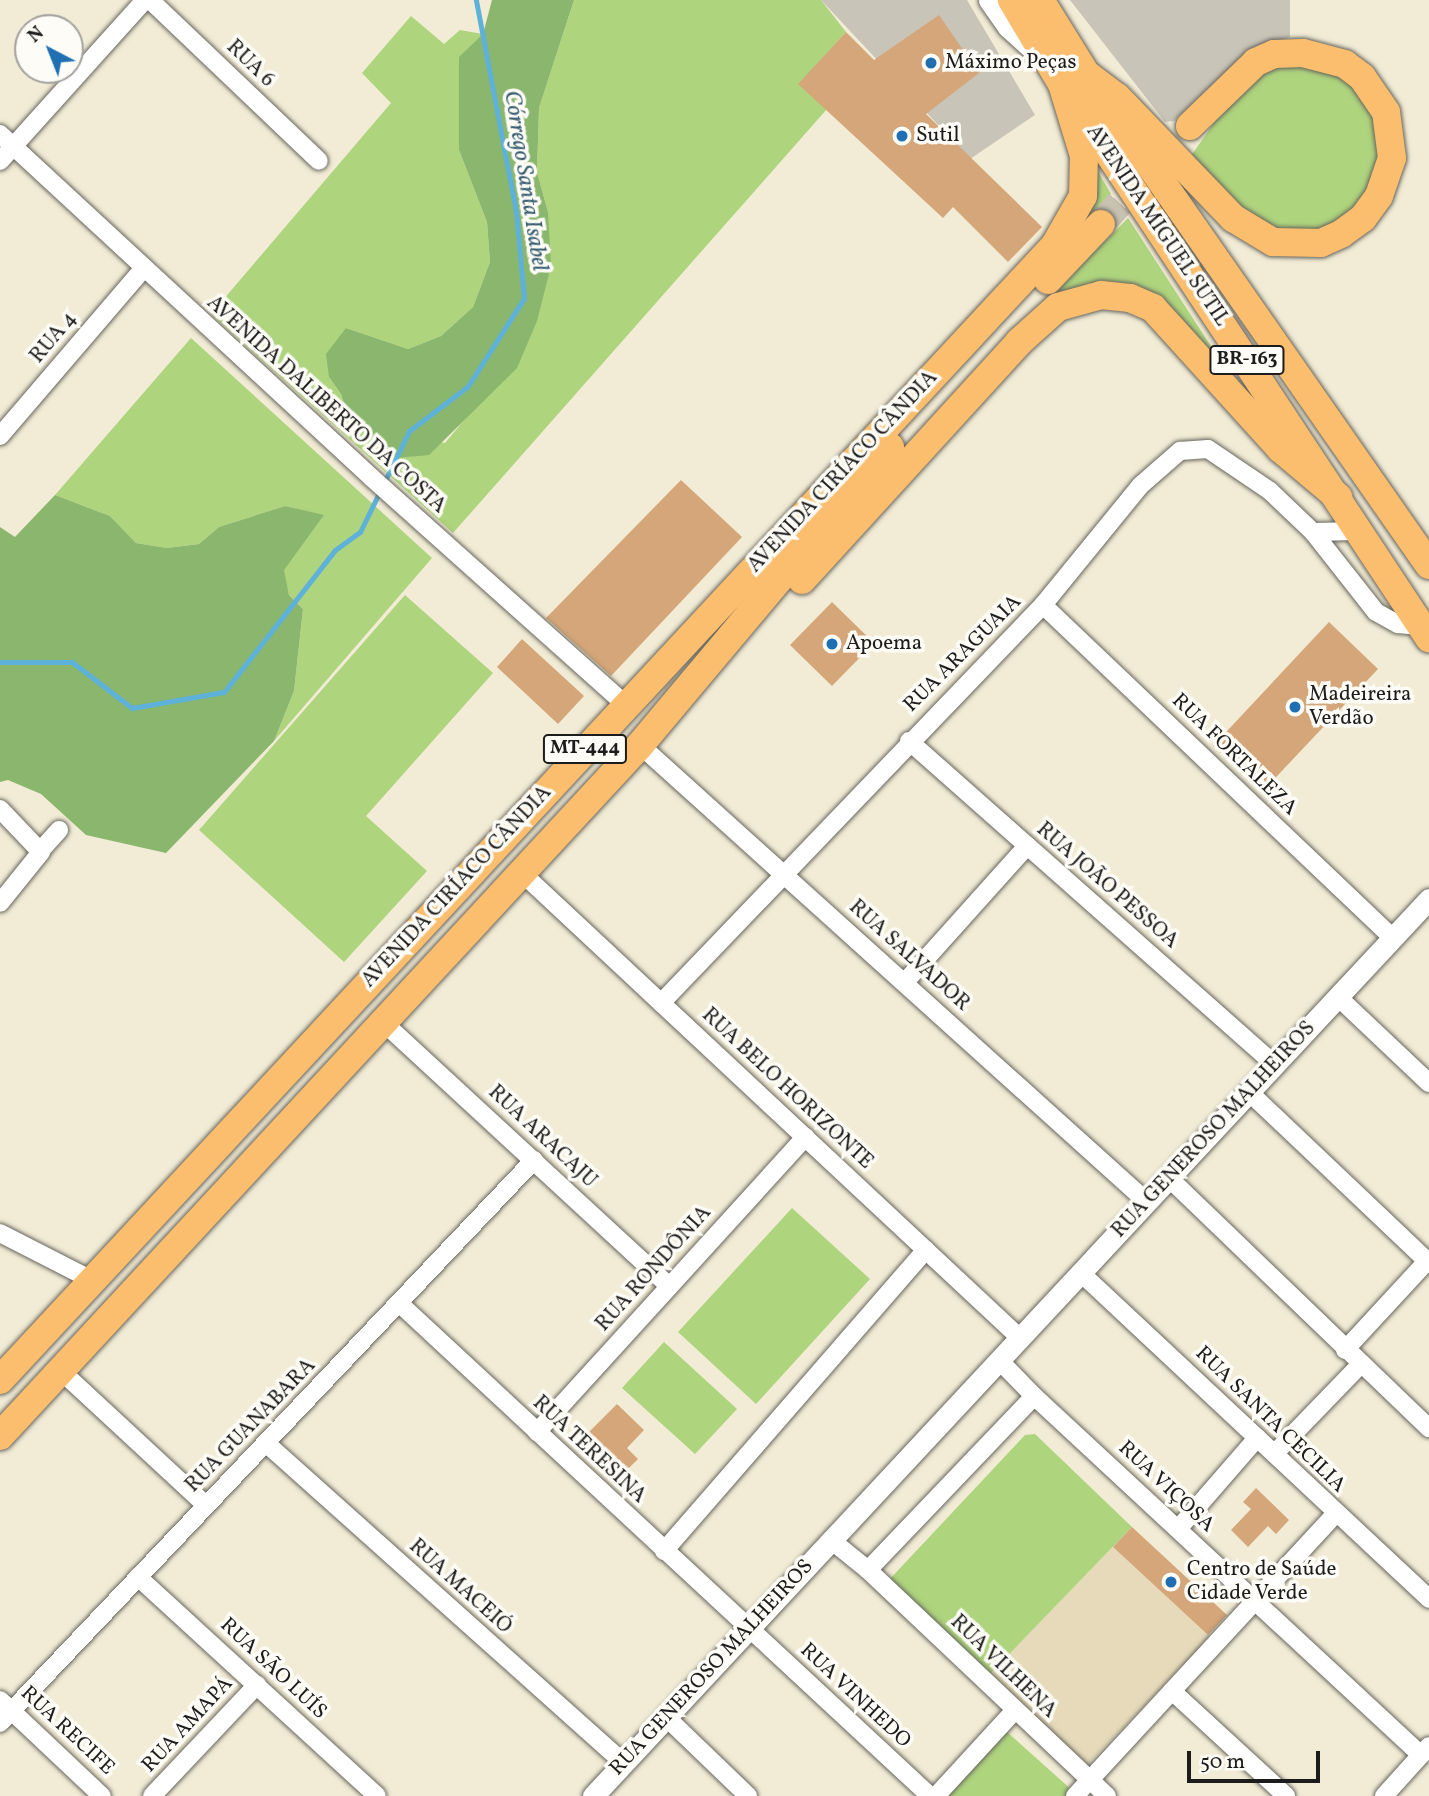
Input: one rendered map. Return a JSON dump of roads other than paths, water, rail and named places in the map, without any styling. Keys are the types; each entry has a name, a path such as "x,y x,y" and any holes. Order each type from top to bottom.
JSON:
{"main road":[{"name":"BR-163","path":"1012,0 1057,53"},
{"name":"BR-163","path":"1040,0 1057,53"},
{"path":"1074,79 1117,97 1233,218 1273,242 1321,243 1341,234 1363,218 1379,196 1392,158 1386,111 1362,77 1345,64 1303,52 1274,54 1256,62 1190,127"},
{"name":"AVENIDA MIGUEL SUTIL","path":"1057,53 1357,531 1426,632"},
{"name":"AVENIDA MIGUEL SUTIL","path":"1074,79 1429,565"},
{"name":"AVENIDA CIRÍACO CÂNDIA","path":"0,1380 1032,271 1070,224 1085,177 1074,79"},
{"path":"665,715 884,455 1101,224"},
{"name":"MT-444","path":"665,715 756,631 1018,342 1058,307 1077,299 1114,295 1153,308 1282,450 1338,497"},
{"name":"AVENIDA CIRÍACO CÂNDIA","path":"0,1436 523,874 665,715"}],"street":[{"path":"0,161 7,140 147,0"},
{"name":"RUA 6","path":"147,0 319,161"},
{"name":"AVENIDA MIGUEL SUTIL","path":"989,0 1008,27 1057,53 1057,0"},
{"name":"AVENIDA DALIBERTO DA COSTA","path":"7,140 143,269 397,501 626,705"},
{"name":"RUA 4","path":"0,436 143,269"},
{"name":"RUA ARAGUAIA","path":"662,1003 909,741 1043,605 1141,485 1180,451 1208,449 1270,491 1313,532 1376,612 1398,624 1426,632"},
{"path":"1313,532 1357,531"},
{"name":"RUA FORTALEZA","path":"1043,605 1392,938"},
{"name":"RUA JOÃO PESSOA","path":"909,741 1275,1065"},
{"name":"RUA SALVADOR","path":"640,745 1147,1202"},
{"path":"0,809 41,850"},
{"path":"0,903 59,830"},
{"path":"905,982 1027,845"},
{"name":"RUA BELO HORIZONTE","path":"523,874 1020,1338"},
{"name":"RUA GENEROSO MALHEIROS","path":"593,1796 1429,899"},
{"path":"1338,997 1429,1083"},
{"name":"RUA ARACAJU","path":"384,1023 670,1286"},
{"path":"1249,1092 1428,1262 1345,1350"},
{"name":"RUA RONDÔNIA","path":"537,1432 805,1137"},
{"name":"RUA GUANABARA","path":"4,1711 267,1444 534,1160"},
{"path":"1169,1178 1345,1350 1426,1419"},
{"path":"0,1233 92,1280"},
{"path":"664,1550 926,1250"},
{"name":"RUA SANTA CECILIA","path":"1081,1273 1275,1453 1335,1514 1429,1599"},
{"name":"RUA TERESINA","path":"399,1303 749,1629"},
{"path":"868,1570 1034,1396 999,1360"},
{"path":"1275,1453 1361,1364"},
{"path":"60,1370 206,1505"},
{"name":"RUA VIÇOSA","path":"1034,1396 1253,1600 1425,1750"},
{"path":"1178,1529 1257,1438"},
{"name":"RUA MACEIÓ","path":"267,1444 624,1763"},
{"path":"1075,1796 1335,1514"},
{"name":"RUA GENEROSO MALHEIROS","path":"831,1540 868,1570"},
{"name":"RUA VILHENA","path":"868,1570 1107,1796"},
{"name":"RUA SÃO LUÍS","path":"138,1577 377,1796"},
{"name":"RUA VINHEDO","path":"749,1629 930,1796"},
{"name":"RUA AMAPÁ","path":"152,1796 257,1685"},
{"path":"1172,1691 1286,1796"},
{"path":"936,1796 1015,1710"},
{"name":"RUA RECIFE","path":"4,1711 102,1796"},
{"path":"666,1717 748,1796"},
{"path":"1384,1796 1425,1750"}],"waterway":[{"name":"Córrego Santa Isabel","path":"0,662 72,662 132,708 224,692 335,550 360,532 409,431 468,386 524,298 516,212 476,0"}],"tunnel":[{"path":"1101,224 1190,126"}],"place":[{"name":"Máximo Peças","path":"931,63"},
{"name":"Sutil","path":"902,136"},
{"name":"Apoema","path":"832,644"},
{"name":"Madeireira Verdão","path":"1295,707"},
{"name":"Centro de Saúde Cidade Verde","path":"1171,1582"}]}
